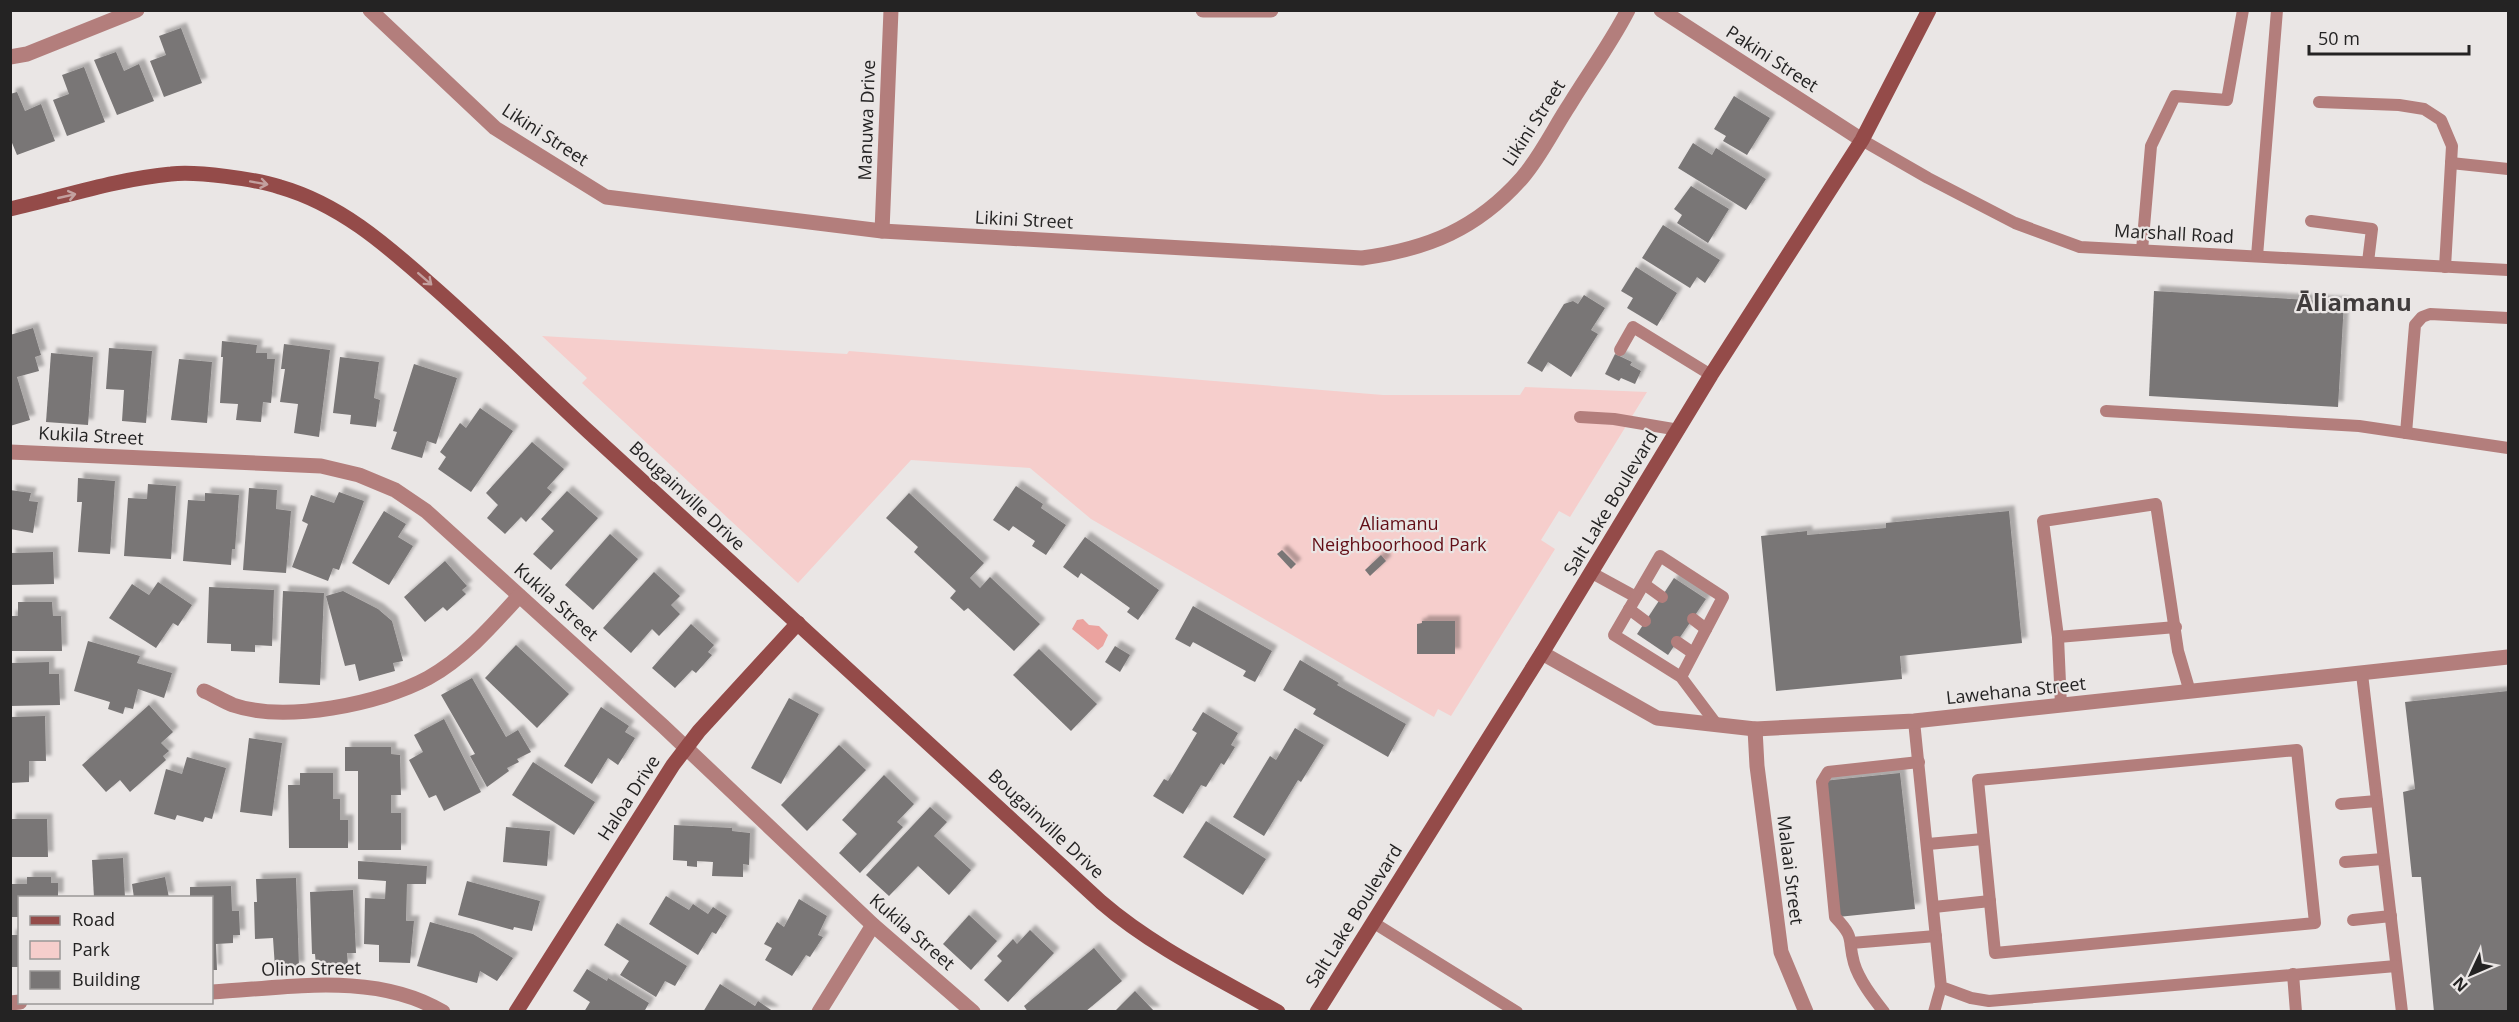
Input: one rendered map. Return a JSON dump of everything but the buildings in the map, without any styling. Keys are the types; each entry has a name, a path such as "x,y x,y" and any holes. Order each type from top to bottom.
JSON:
{"street":[{"path":"10,57 27,54 137,10"},
{"name":"Likini Street","path":"370,10 495,128 606,197 882,231 1362,258 1407,251 1433,243 1470,223 1523,177 1628,10"},
{"name":"Manuwa Drive","path":"882,231 891,10"},
{"path":"1203,10 1271,10"},
{"name":"Pakini Street","path":"1661,10 1862,140"},
{"name":"Salt Lake Boulevard","path":"1317,1011 1592,573 1711,375 1862,140 1929,10"},
{"name":"Bougainville Drive","path":"10,209 175,173 236,178 279,186 315,199 350,218 392,250 464,313 559,405 1125,923 1278,1011"},
{"name":"Kukila Street","path":"10,452 321,466 359,475 395,489 426,511 687,748 873,925 973,1011"},
{"path":"204,691 234,705 264,711 296,712 365,702 399,691 428,678 491,627 519,596"},
{"name":"Haloa Drive","path":"516,1011 699,731 798,623"},
{"name":"Lawehana Street","path":"1542,653 1657,718 1755,729 1914,721 2508,657"},
{"name":"Malaai Street","path":"1755,729 1757,766 1781,952 1806,1011"},
{"path":"819,1011 873,925"},
{"name":"Olino Street","path":"213,992 357,987 409,994 443,1011"}],"lane":[{"path":"2142,250 2151,146 2175,96 2227,100 2243,10"},
{"path":"2257,256 2277,10"},
{"path":"2319,102 2399,105 2424,109 2441,120 2452,146 2445,267"},
{"name":"Marshall Road","path":"1862,140 2014,223 2080,247 2508,270"},
{"path":"2451,163 2508,169"},
{"path":"2311,221 2372,229 2368,262"},
{"path":"2406,433 2415,325 2421,317 2430,314 2508,318"},
{"path":"1620,350 1633,327 1711,375"},
{"path":"2106,411 2359,426 2508,448"},
{"path":"1580,417 1614,419 1679,430"},
{"path":"2061,706 2058,637 2043,521 2156,504 2178,651 2190,692"},
{"path":"1681,677 1723,597 1660,556 1614,635 1681,677 1718,725"},
{"path":"1592,573 1636,597"},
{"path":"1644,584 1662,597"},
{"path":"1629,609 1645,621"},
{"path":"1693,619 1706,628"},
{"path":"2058,637 2176,627"},
{"path":"1677,642 1693,653"},
{"path":"2362,674 2402,1011"},
{"path":"1914,721 1941,987 1935,1011"},
{"path":"2297,750 2315,923 1995,953 1983,838 1978,780 2297,750"},
{"path":"1884,1011 1865,986 1854,964 1850,932 1835,917 1822,782 1828,772 1919,762"},
{"path":"2341,804 2377,801"},
{"path":"1928,844 1983,838"},
{"path":"2345,862 2384,859"},
{"path":"1934,907 1990,901"},
{"path":"2353,920 2391,916"},
{"path":"1374,923 1517,1011"},
{"path":"1851,943 1936,936"},
{"path":"1941,987 1971,998 1989,1001 2396,966"},
{"path":"2292,974 2296,1011"}],"green space":[{"name":"Aliamanu Neighboorhood Park","path":"542,336 847,354 849,351 1383,395 1520,395 1525,387 1647,392 1570,517 1559,511 1541,540 1555,549 1451,716 1438,709 1434,717 1091,519 1030,468 911,460 798,583 582,383 587,378"}],"shaded area":[{"path":"1083,619 1089,625 1099,626 1108,635 1103,646 1098,650 1072,629 1077,620"}],"district":[{"name":"Āliamanu","path":"2354,303"}]}
